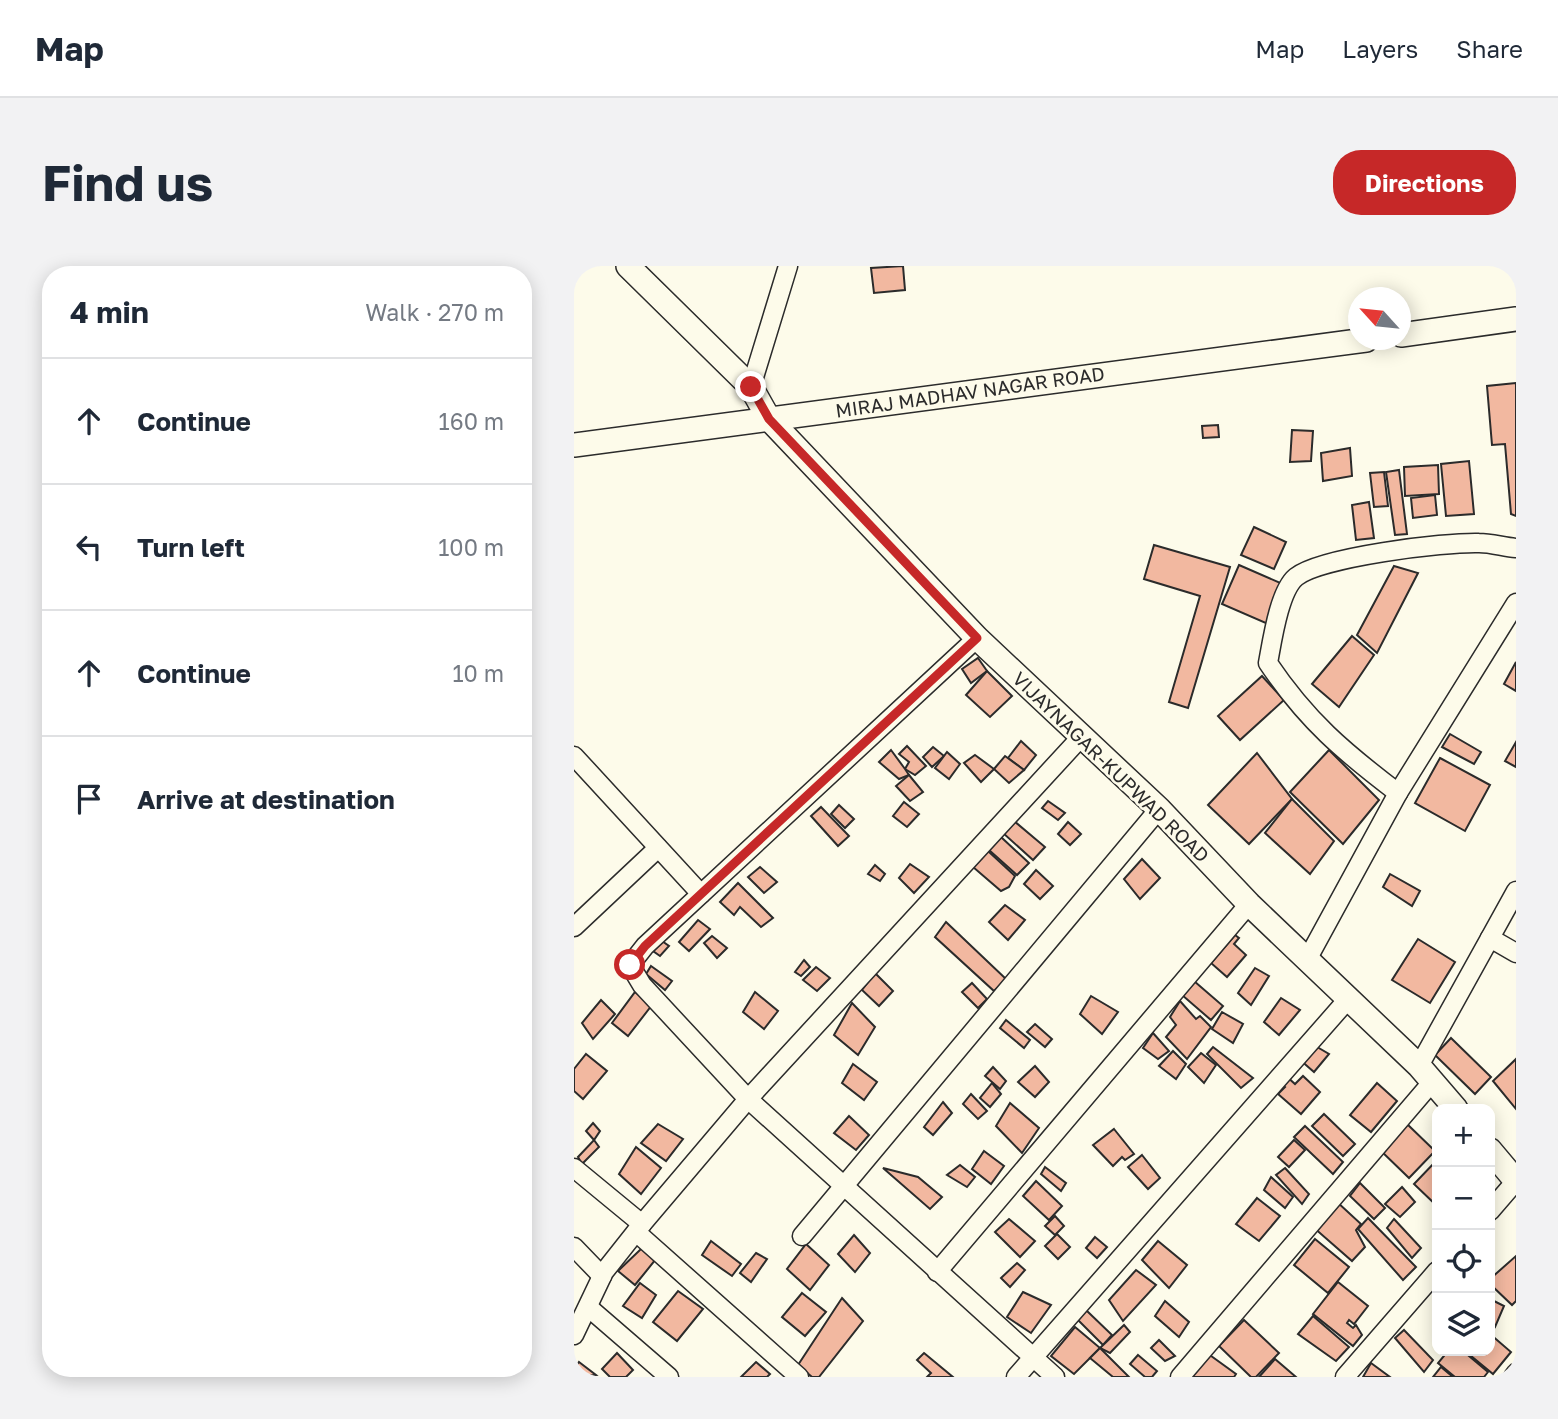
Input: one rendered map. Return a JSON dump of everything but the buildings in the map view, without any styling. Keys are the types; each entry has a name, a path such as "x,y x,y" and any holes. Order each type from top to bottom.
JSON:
{"street":[{"name":"VIJAYNAGAR-KUPWAD ROAD","path":"628,266 751,387 769,419 977,638 1159,809 1250,904 1426,1073 1452,1104"},
{"path":"751,387 788,266"},
{"path":"1411,334 1516,320"},
{"name":"MIRAJ MADHAV NAGAR ROAD","path":"574,445 1348,342"},
{"path":"1398,793 1334,744 1293,700 1268,663 1277,616 1293,579 1320,564 1406,550 1478,543 1516,548"},
{"path":"1307,958 1398,793 1516,603"},
{"path":"977,638 645,946 630,965 642,985 748,1099 1055,1377"},
{"path":"574,1335 602,1276 748,1099 1082,736"},
{"path":"574,756 701,894"},
{"path":"802,1236 1159,809"},
{"path":"574,927 658,848"},
{"path":"1180,1377 1426,1073 1490,938 1516,891"},
{"path":"937,1272 1250,904"},
{"path":"1490,938 1516,953"},
{"path":"1016,1377 1349,999"},
{"path":"1495,1156 1516,1181 1495,1205"},
{"path":"574,1168 799,1377"},
{"path":"574,1247 602,1276"},
{"path":"1345,1377 1432,1277"},
{"path":"588,1307 669,1377"},
{"path":"1513,1377 1516,1373"}],"route":[{"path":"630,965 645,946 977,638 769,419 751,387"}]}
